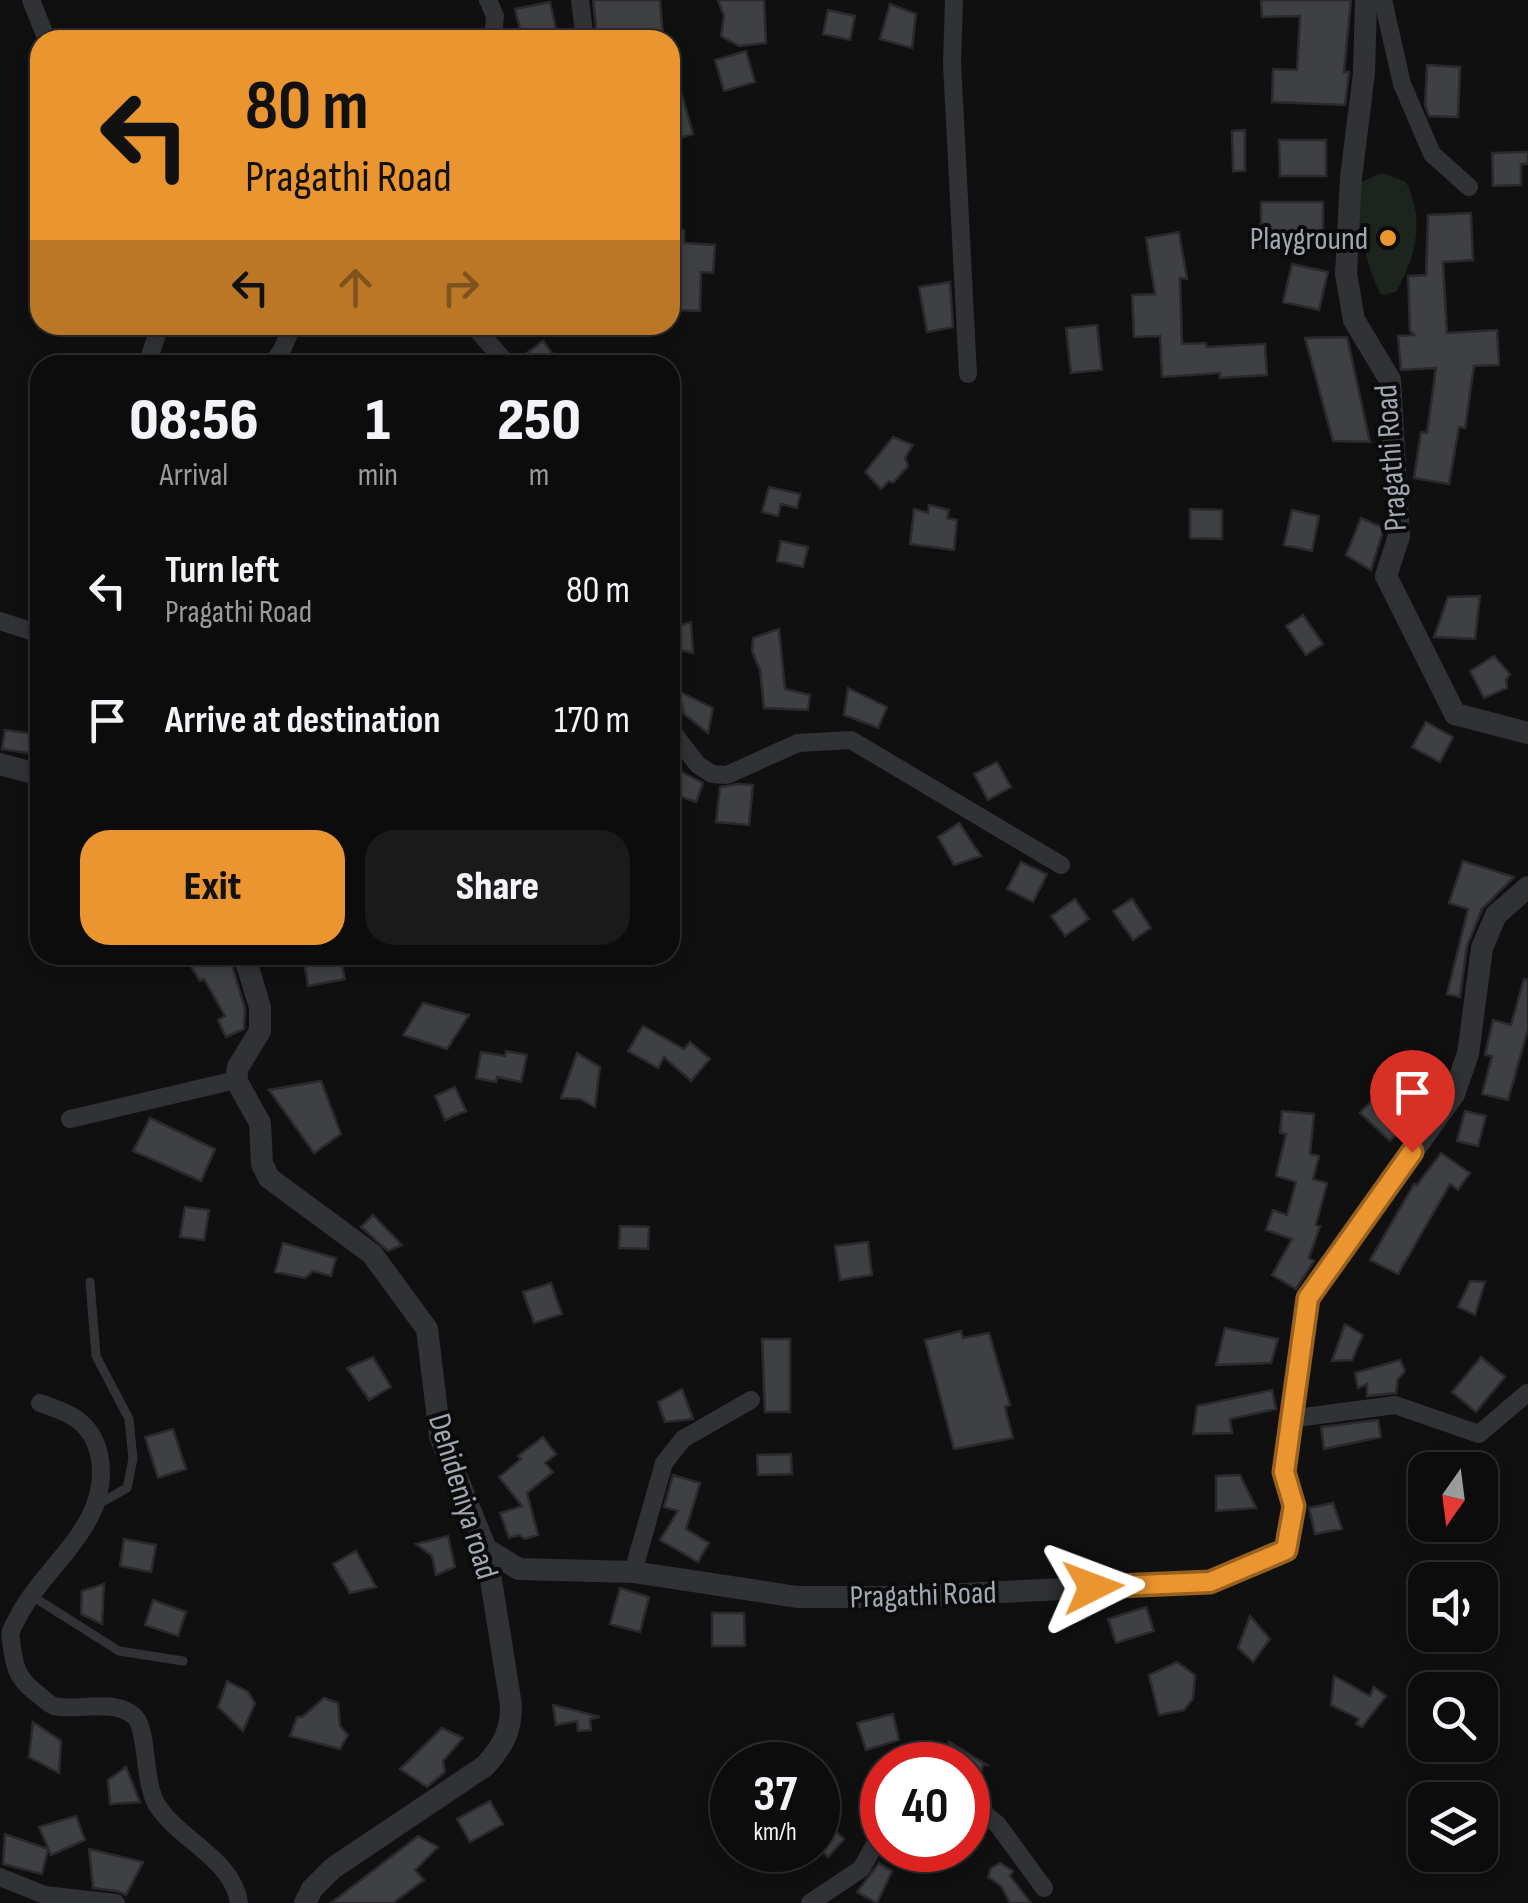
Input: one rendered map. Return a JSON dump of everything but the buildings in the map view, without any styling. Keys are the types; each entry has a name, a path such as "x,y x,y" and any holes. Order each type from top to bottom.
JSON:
{"street":[{"path":"31,0 43,30"},
{"path":"488,0 495,16 494,30"},
{"path":"580,0 584,30"},
{"path":"954,0 952,63 968,374"},
{"name":"Pragathi Road","path":"1366,0 1364,73 1351,178 1346,274 1354,320 1390,380 1399,536 1386,576 1455,714 1528,733"},
{"path":"1383,0 1402,84 1432,154 1469,187"},
{"path":"482,335 500,355"},
{"path":"0,620 30,630"},
{"path":"680,742 698,765 712,774 727,776 798,743 851,740 1061,866"},
{"path":"0,764 30,772"},
{"name":"Pragathi Road","path":"486,1549 520,1569 633,1572 796,1597 898,1597 1210,1582 1286,1550 1294,1506 1284,1472 1308,1298 1454,1094 1468,1054 1482,948 1496,915 1528,887"},
{"path":"70,1119 236,1080 238,1068 260,1032 260,1007 247,965"},
{"name":"Dehideniya road","path":"236,1080 260,1123 262,1164 269,1178 372,1254 427,1328 440,1436 486,1549 511,1704 511,1728 502,1748 485,1766 333,1868 312,1889 305,1903"},
{"path":"1290,1418 1396,1405 1479,1434 1527,1393"},
{"path":"633,1572 664,1463 684,1439 750,1400"},
{"path":"40,1403 75,1415 94,1437 102,1468 95,1506 79,1539 29,1594 9,1634 19,1679 52,1706 102,1706 133,1714 142,1726 146,1775 158,1806 228,1876 239,1903"},
{"path":"990,1818 1044,1888"},
{"path":"810,1903 860,1870"},
{"path":"0,1877 45,1896 116,1903"}],"lane":[{"path":"90,1282 96,1356 129,1419 133,1458 127,1488 95,1506"},
{"path":"29,1594 119,1652 182,1661"}],"shaded area":[{"name":"Playground","path":"1382,173 1406,182 1415,211 1416,238 1396,292 1381,295 1363,240 1359,183"}],"place":[{"name":"Playground","path":"1388,238"}],"route":[{"path":"1093,1587 1210,1582 1286,1550 1294,1506 1284,1472 1308,1298 1412,1152"}]}
